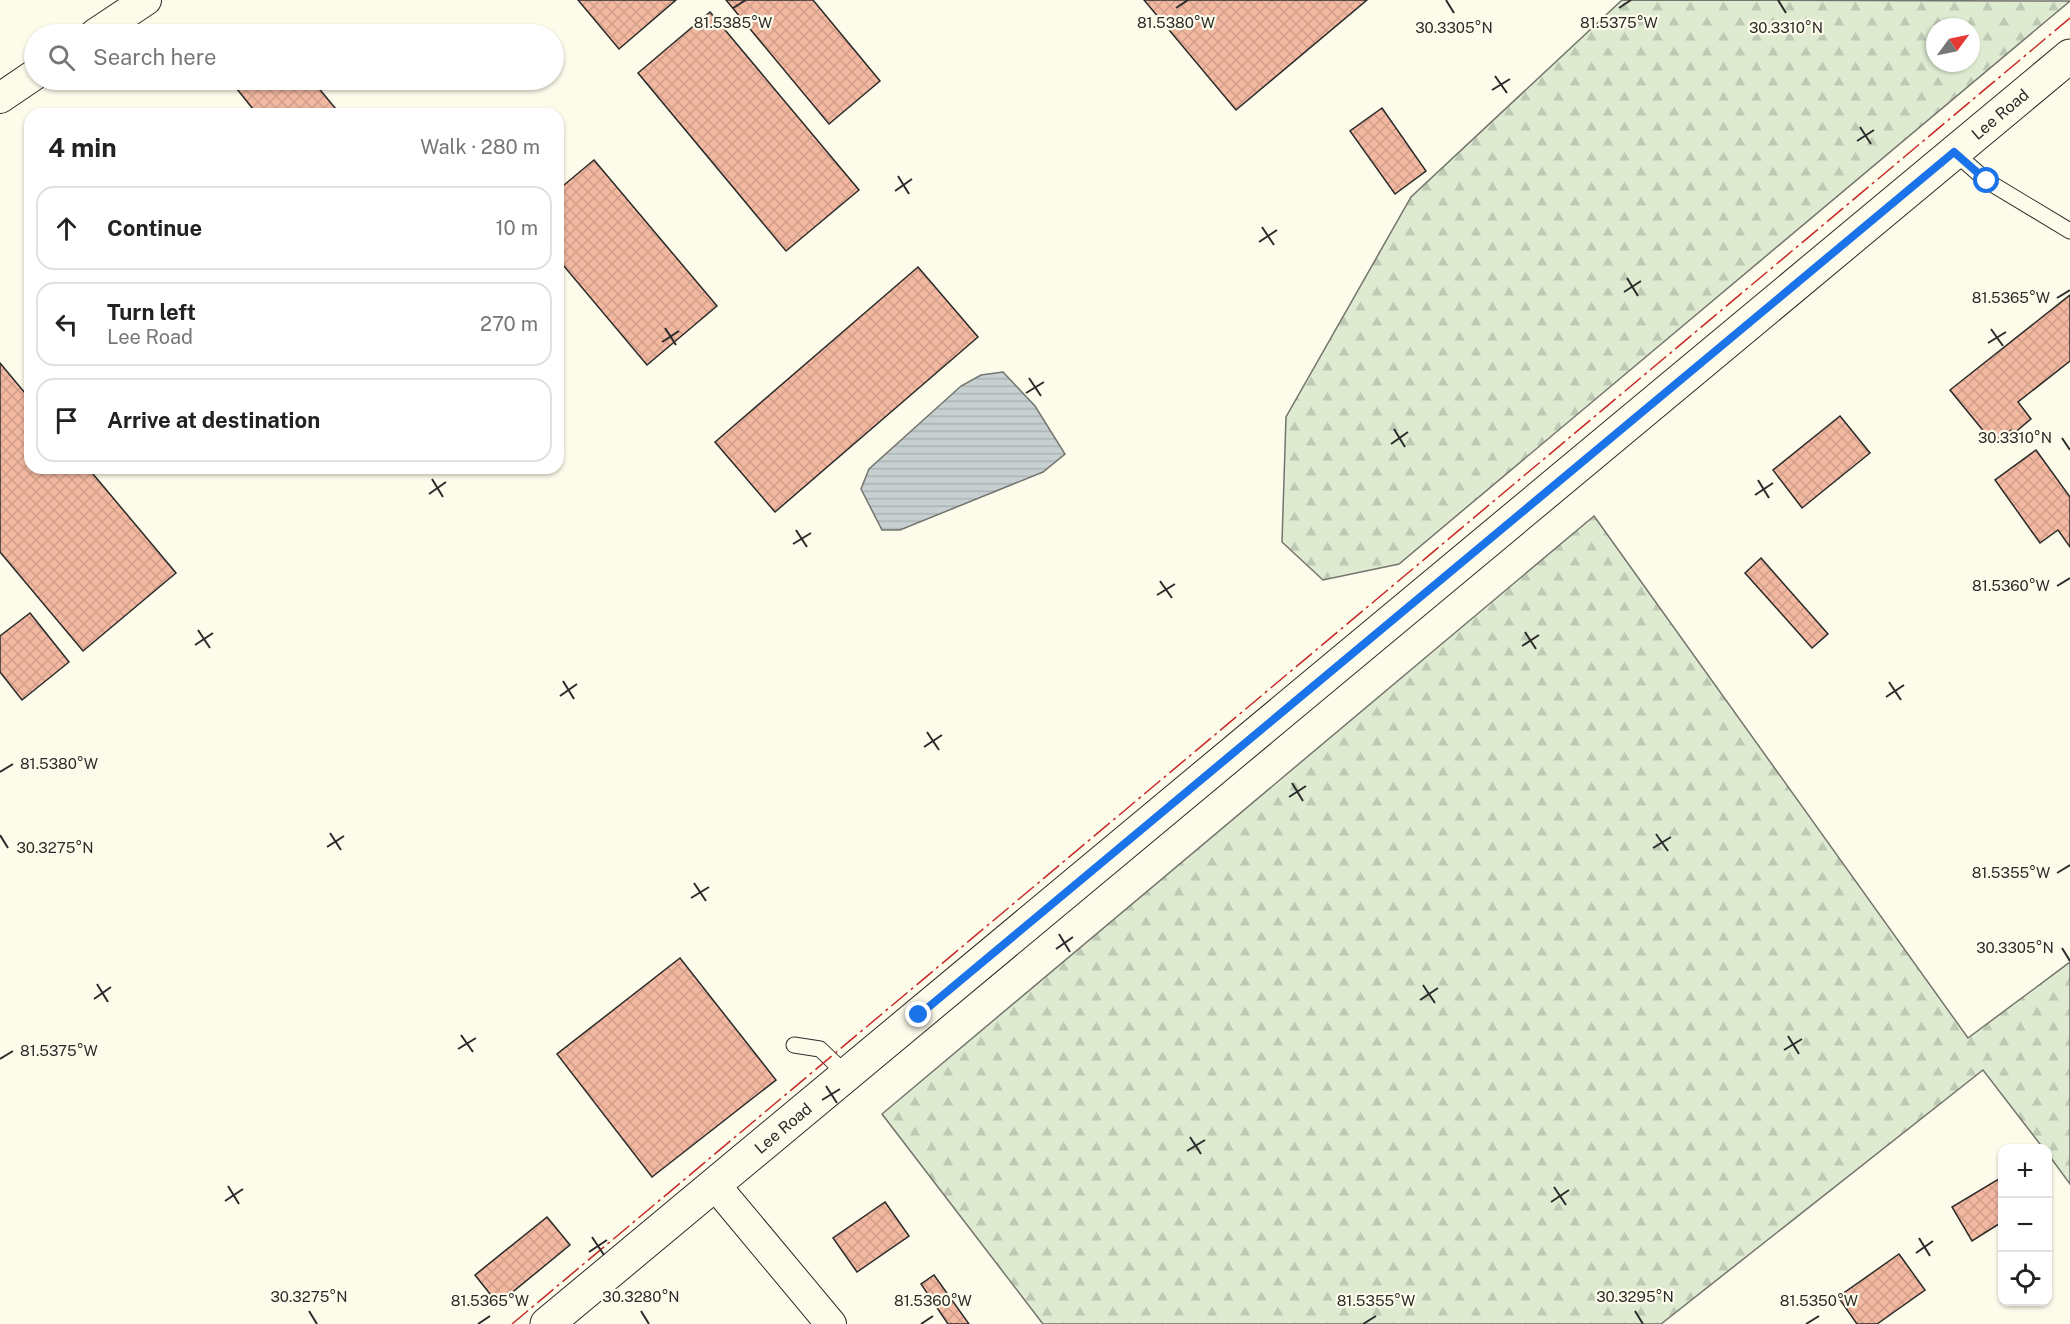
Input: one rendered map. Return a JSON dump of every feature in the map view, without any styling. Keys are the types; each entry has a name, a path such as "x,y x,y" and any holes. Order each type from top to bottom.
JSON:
{"street":[{"path":"110,24 146,0"},
{"name":"Lee Road","path":"547,1324 2070,56"},
{"path":"0,98 24,82"},
{"path":"715,1185 831,1324"}],"lane":[{"path":"1954,152 1987,181 2070,231"},
{"path":"794,1045 820,1049 847,1075"}],"green space":[{"path":"1622,0 2070,1 1399,564 1323,580 1282,542 1286,417 1411,197"},
{"path":"1594,516 1968,1038 2070,962 2070,1184 2052,1159 2052,1144 2040,1144 1983,1070 1661,1324 1043,1324 882,1114"}],"shaded area":[{"path":"1003,372 1035,406 1065,454 1043,472 900,530 882,530 861,489 869,469 961,386 981,375"}],"building":[{"path":"578,0 676,0 619,49"},
{"path":"726,0 813,0 880,81 829,124"},
{"path":"1144,0 1367,0 1236,110"},
{"path":"710,12 859,190 786,251 638,73"},
{"path":"238,90 320,90 335,108 252,108"},
{"path":"1382,108 1426,171 1395,194 1350,131"},
{"path":"594,160 717,306 647,365 564,266 564,185"},
{"path":"918,267 978,337 775,512 715,442"},
{"path":"2070,295 2070,361 2018,402 2031,419 2013,434 2011,430 1994,444 1950,390"},
{"path":"0,363 24,392 24,474 93,474 176,573 83,651 0,552"},
{"path":"1840,416 1870,453 1802,508 1773,470"},
{"path":"2036,450 2070,497 2070,547 2058,530 2040,543 1995,480"},
{"path":"1761,558 1828,634 1812,648 1745,573"},
{"path":"30,613 69,662 22,700 0,672 0,636"},
{"path":"680,958 776,1080 652,1177 557,1054"},
{"path":"1998,1179 1998,1225 1972,1241 1952,1207"},
{"path":"885,1202 909,1236 857,1272 833,1238"},
{"path":"547,1217 570,1245 498,1304 475,1275"},
{"path":"1899,1254 1925,1290 1877,1324 1857,1324 1838,1297"},
{"path":"934,1275 969,1324 948,1324 921,1284"}],"power":[{"path":"512,1324 2070,18"}],"route":[{"path":"919,1015 1954,152 1987,181"}]}
